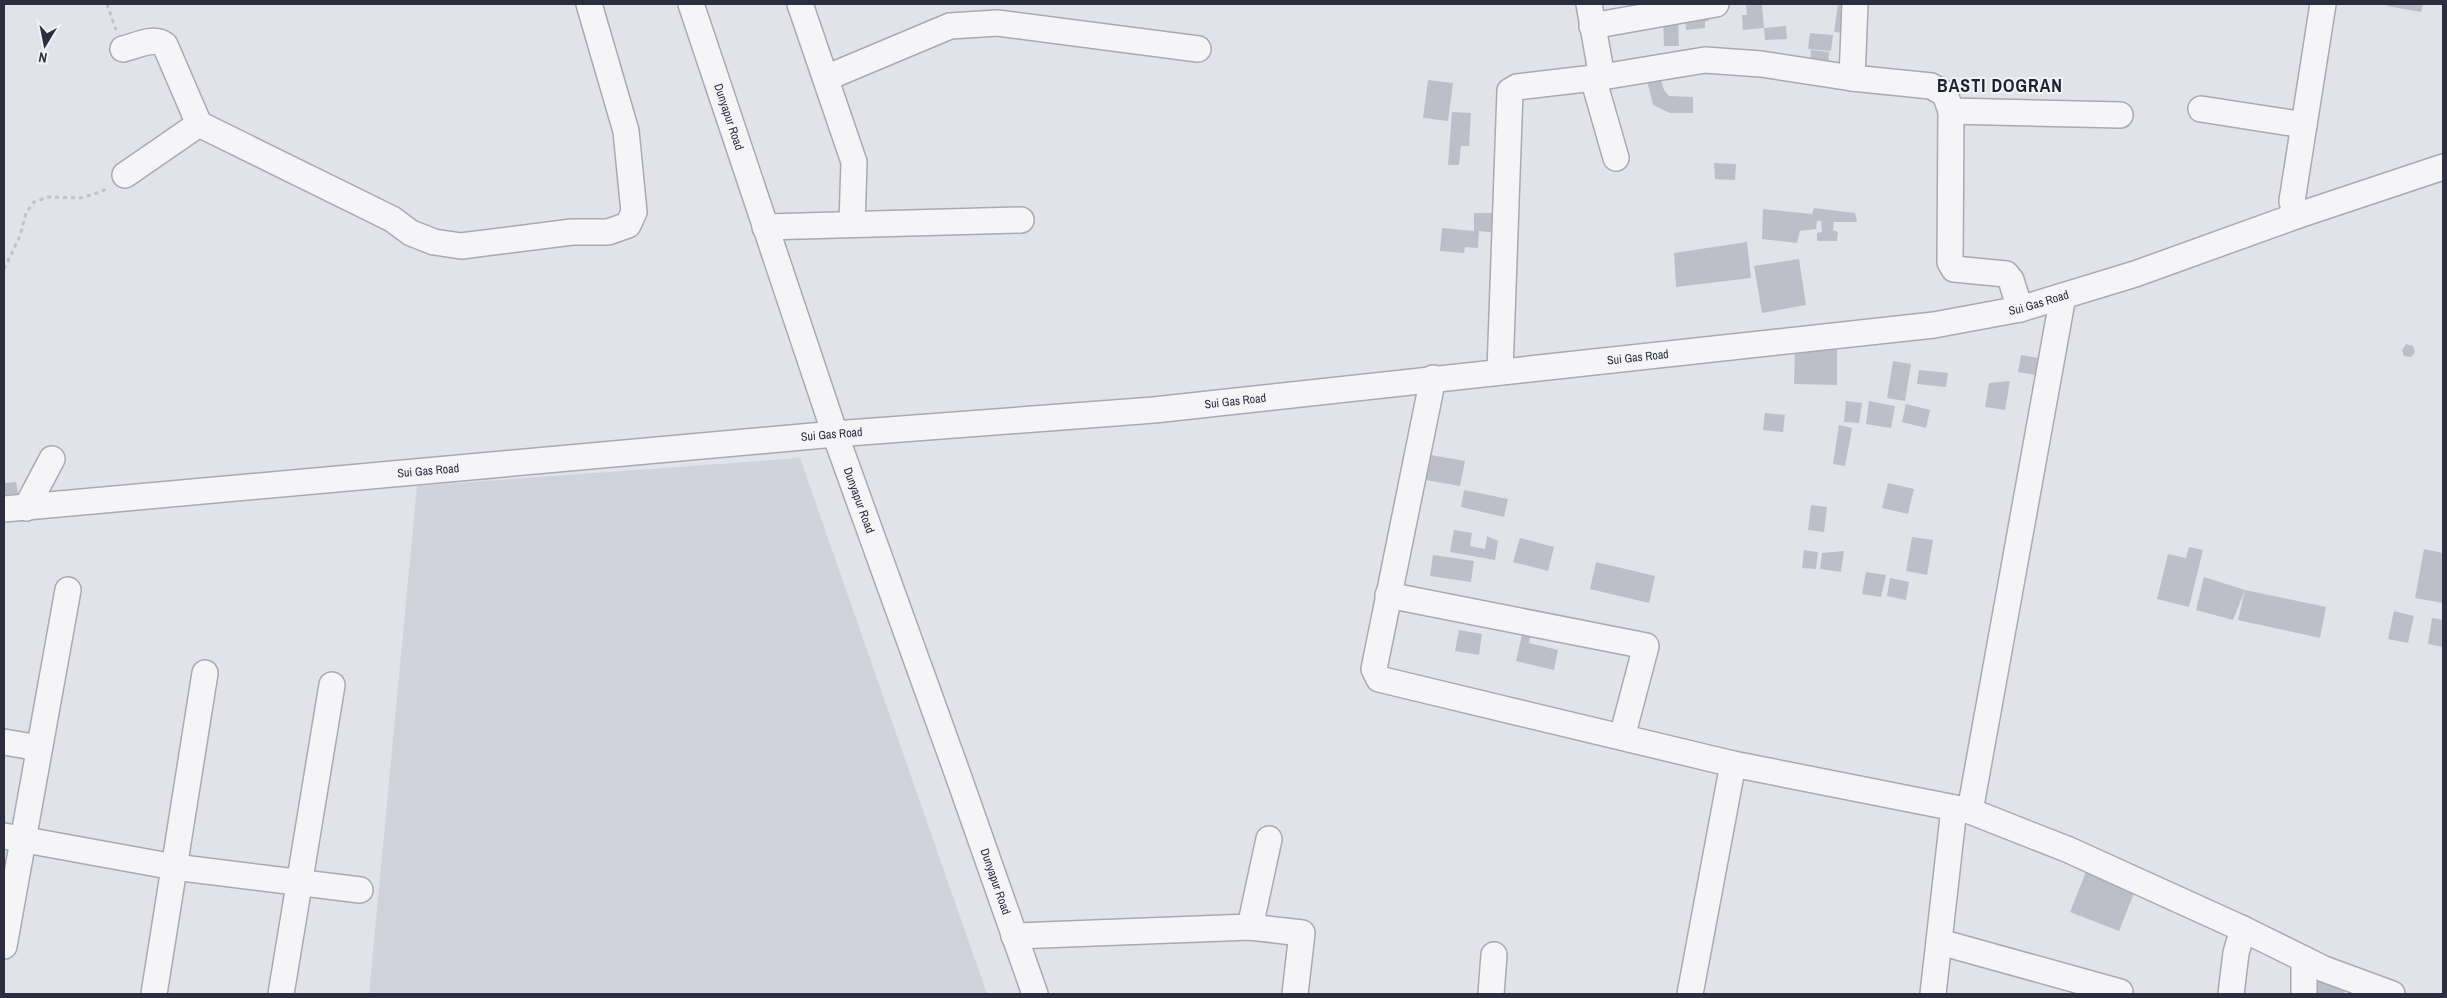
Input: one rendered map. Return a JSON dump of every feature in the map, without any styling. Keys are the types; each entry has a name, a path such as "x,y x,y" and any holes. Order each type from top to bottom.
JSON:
{"street":[{"path":"123,49 154,41 165,45 199,124 392,219 411,233 434,242 461,246 572,232 608,232 628,225 634,212 626,132 589,4"},
{"name":"Dunyapur Road","path":"691,4 834,434 1035,994"},
{"path":"800,4 854,162 852,224"},
{"path":"1616,158 1597,77 1590,15 1716,4"},
{"path":"1852,78 1855,4"},
{"path":"2296,216 2292,201 2323,4"},
{"path":"826,78 950,26 997,23 1198,49"},
{"path":"1500,371 1510,91 1517,87 1597,77 1704,60 1761,64 1852,78 1931,86 1945,94 1951,111 1950,262 1954,269 1962,272 2006,274 2012,280 2020,309"},
{"path":"2201,110 2304,125"},
{"path":"1951,111 2120,115"},
{"path":"125,175 199,124"},
{"name":"Sui Gas Road","path":"15,509 834,434 1154,410 1433,378 1934,325 2020,309 2136,274 2296,216 2443,167"},
{"path":"765,227 1021,220"},
{"path":"1933,994 1962,810 2063,296"},
{"path":"1433,378 1374,669 1379,679 1734,764 1962,810 2069,850 2243,929 2324,969 2392,994"},
{"path":"15,509 52,459"},
{"path":"4,946 13,838 39,748 68,590"},
{"path":"1388,595 1646,646 1622,737"},
{"path":"154,994 205,673"},
{"path":"281,994 332,685"},
{"path":"4,742 39,748"},
{"path":"1690,994 1734,764"},
{"path":"13,838 174,867 299,884 360,890"},
{"path":"1250,927 1269,839"},
{"path":"1014,936 1250,927 1302,934 1295,994"},
{"path":"2231,994 2236,952 2243,929"},
{"path":"1940,942 2120,992"},
{"path":"1491,994 1494,955"},
{"path":"2304,958 2304,994"}],"path":[{"path":"107,4 123,49"},
{"path":"4,269 20,236 26,213 34,202 48,196 80,198 101,192 125,175"}],"shaded area":[{"path":"800,458 987,994 369,994 417,486"}],"building":[{"path":"1746,4 1762,4 1764,28 1743,30 1742,15 1747,15"},
{"path":"1838,4 1854,4 1851,34 1834,32"},
{"path":"2387,4 2423,4 2421,12 2387,6"},
{"path":"1709,13 1709,20 1705,22 1705,28 1686,30 1685,15"},
{"path":"1663,20 1678,20 1679,46 1664,46"},
{"path":"1786,26 1787,39 1765,40 1764,28"},
{"path":"1810,33 1833,35 1831,51 1808,49"},
{"path":"1811,50 1829,52 1828,68 1810,67"},
{"path":"1659,74 1664,90 1669,96 1693,97 1693,113 1670,113 1653,105 1646,77"},
{"path":"1428,80 1453,83 1448,121 1423,118"},
{"path":"1452,112 1471,113 1469,146 1461,146 1459,165 1448,165"},
{"path":"1714,163 1736,164 1735,180 1715,179"},
{"path":"1814,208 1855,213 1857,222 1834,222 1833,230 1838,232 1837,241 1817,241 1817,233 1822,232 1821,221 1817,221 1816,229 1800,231 1797,243 1762,239 1763,209 1812,214"},
{"path":"1474,213 1499,213 1499,233 1479,231 1478,248 1465,247 1464,253 1440,251 1442,228 1474,231"},
{"path":"1747,242 1751,278 1676,287 1674,253"},
{"path":"1799,259 1806,305 1762,313 1754,266"},
{"path":"2406,344 2413,346 2415,352 2411,357 2404,356 2402,350"},
{"path":"1795,348 1837,350 1837,385 1794,384"},
{"path":"2021,355 2038,358 2035,375 2018,372"},
{"path":"1893,361 1911,364 1905,401 1887,398"},
{"path":"1919,370 1948,373 1946,387 1917,384"},
{"path":"2010,381 2005,410 1985,407 1989,383"},
{"path":"1846,401 1862,403 1859,423 1844,422"},
{"path":"1869,401 1895,406 1891,428 1866,424"},
{"path":"1906,404 1930,410 1926,428 1902,422"},
{"path":"1765,413 1785,415 1783,432 1763,430"},
{"path":"1839,425 1852,428 1845,466 1833,464"},
{"path":"1425,454 1465,461 1460,486 1420,479"},
{"path":"16,482 18,494 4,495 4,483"},
{"path":"1888,483 1914,489 1908,514 1882,508"},
{"path":"1464,490 1508,499 1504,517 1461,507"},
{"path":"1811,505 1827,507 1824,532 1808,530"},
{"path":"1454,530 1472,533 1470,546 1485,549 1487,536 1498,541 1495,560 1450,552"},
{"path":"1912,537 1933,540 1927,575 1906,571"},
{"path":"1520,538 1554,547 1548,571 1513,562"},
{"path":"2189,547 2203,550 2189,607 2157,599 2168,554 2186,558"},
{"path":"2424,549 2443,553 2443,603 2415,598"},
{"path":"1804,550 1818,552 1816,569 1802,568"},
{"path":"1844,551 1841,572 1820,569 1822,553"},
{"path":"1433,555 1474,561 1471,582 1430,576"},
{"path":"1596,562 1655,576 1649,603 1590,589"},
{"path":"1866,572 1886,575 1881,597 1862,594"},
{"path":"2204,577 2245,590 2233,620 2196,610"},
{"path":"1890,578 1909,582 1906,600 1887,596"},
{"path":"2245,590 2326,607 2320,638 2238,620"},
{"path":"2394,611 2414,616 2408,643 2388,639"},
{"path":"2432,618 2443,620 2443,647 2428,644"},
{"path":"1524,626 1532,628 1529,643 1558,650 1554,670 1516,661"},
{"path":"1459,630 1482,634 1479,655 1455,651"},
{"path":"2087,869 2136,888 2119,931 2070,912"},
{"path":"2315,973 2345,986 2344,994 2315,994"}],"district":[{"name":"BASTI DOGRAN","path":"2000,85"}]}
